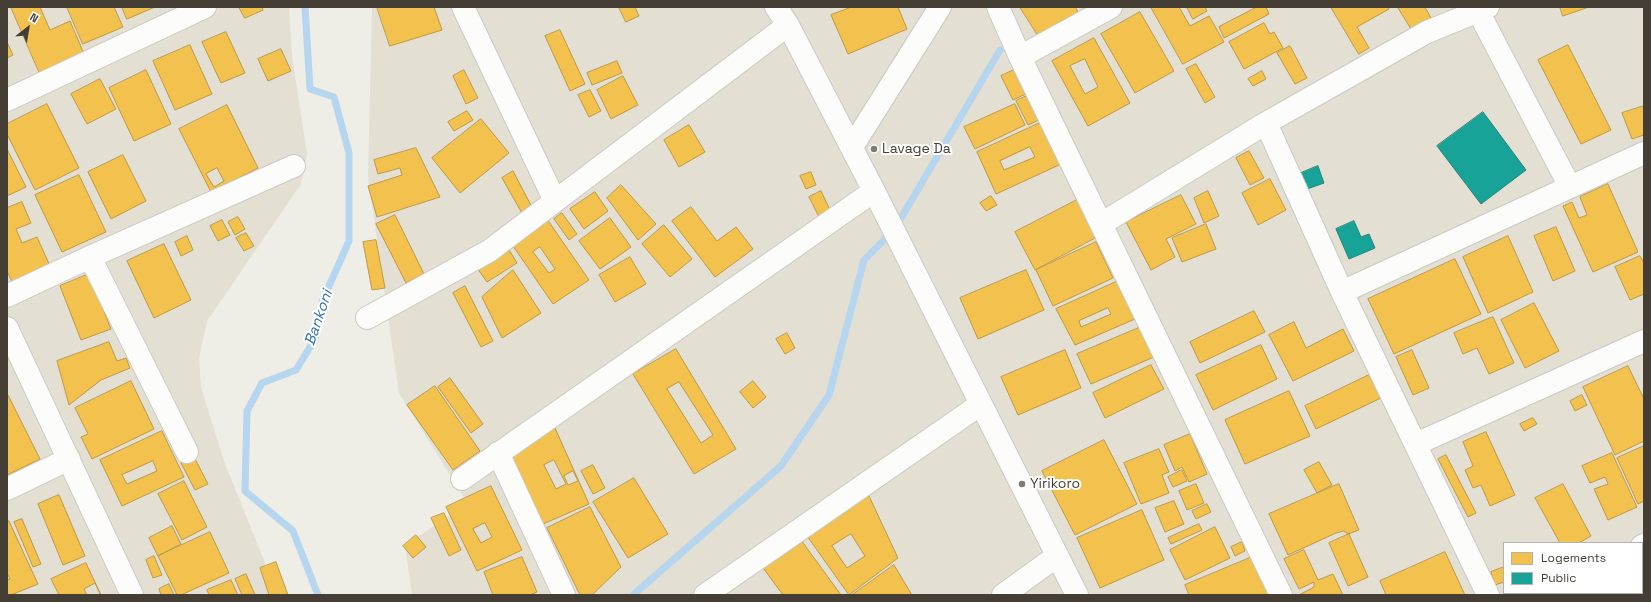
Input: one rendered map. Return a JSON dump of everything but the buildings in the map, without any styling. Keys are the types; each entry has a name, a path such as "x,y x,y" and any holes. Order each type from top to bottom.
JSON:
{"street":[{"path":"7,100 204,7"},
{"path":"463,7 555,201"},
{"path":"852,147 940,7"},
{"path":"998,7 1020,57 1282,595"},
{"path":"1020,57 1111,7"},
{"path":"1101,224 1266,122 1427,32 1483,9 1570,186"},
{"path":"368,318 489,251 555,201 782,16 852,147 1077,595"},
{"path":"1266,122 1342,292 1488,595"},
{"path":"1342,292 1644,153"},
{"path":"7,296 90,256 294,166"},
{"path":"462,479 874,191"},
{"path":"90,256 187,452"},
{"path":"7,328 132,595"},
{"path":"1416,444 1644,341"},
{"path":"706,595 981,404"},
{"path":"498,453 564,595"},
{"path":"7,489 69,459"},
{"path":"1003,595 1057,556"}],"shaded area":[{"path":"7,7 289,7 292,56 307,154 301,184 207,321 199,358 201,387 224,461 278,595 7,595"},
{"path":"372,7 1644,7 1644,595 412,595 405,545 468,504 399,393 368,177"}],"waterway":[{"name":"Bankoni","path":"305,7 310,89 334,97 349,153 349,241 322,302 315,339 296,370 262,383 247,411 245,491 293,531 318,595"},
{"path":"633,595 781,466 829,395 864,260 894,230 1000,50"}],"place":[{"name":"Lavage Da","path":"874,149"},
{"name":"Yirikoro","path":"1022,484"}]}
